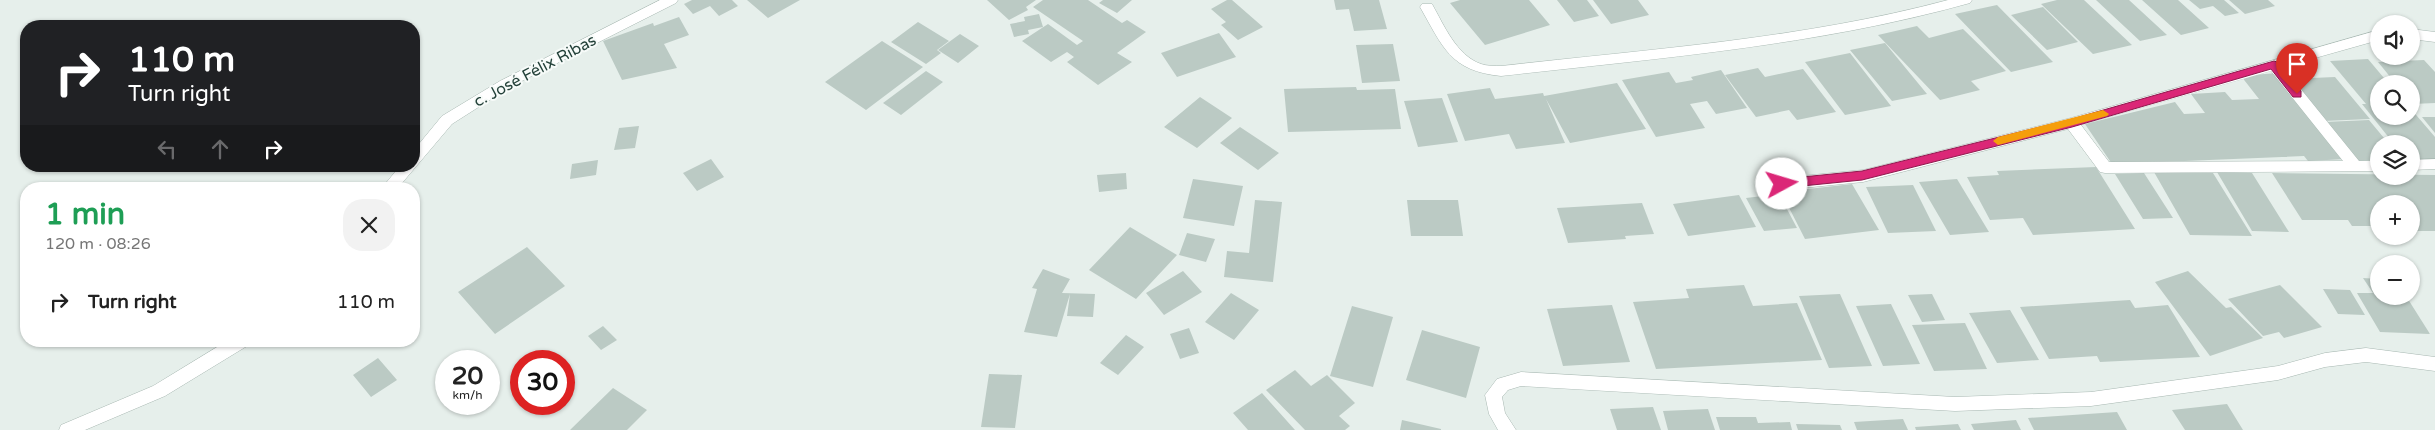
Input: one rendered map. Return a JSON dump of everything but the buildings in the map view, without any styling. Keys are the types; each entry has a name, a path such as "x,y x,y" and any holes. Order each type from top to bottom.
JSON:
{"street":[{"name":"c. José Félix Ribas","path":"420,153 448,120 505,84 671,0"},
{"path":"1427,7 1453,50 1464,60 1478,69 1501,71 1789,39 1928,11 1965,0"},
{"path":"2420,35 2435,37"},
{"path":"1782,184 1862,176 2072,123 2274,65 2312,52 2370,37"},
{"path":"2274,65 2356,167"},
{"path":"2072,123 2105,168 2370,166"},
{"path":"2420,165 2435,164"},
{"path":"394,182 404,172"},
{"path":"67,430 159,390 231,347"},
{"path":"1508,430 1494,409 1493,395 1503,384 1521,379 1955,404 2091,399 2182,388 2278,373 2325,360 2366,354 2435,364"}],"slow traffic":[{"path":"1998,141 2103,114"}],"route":[{"path":"1782,184 1862,176 2072,123 2274,65 2297,94"}]}
